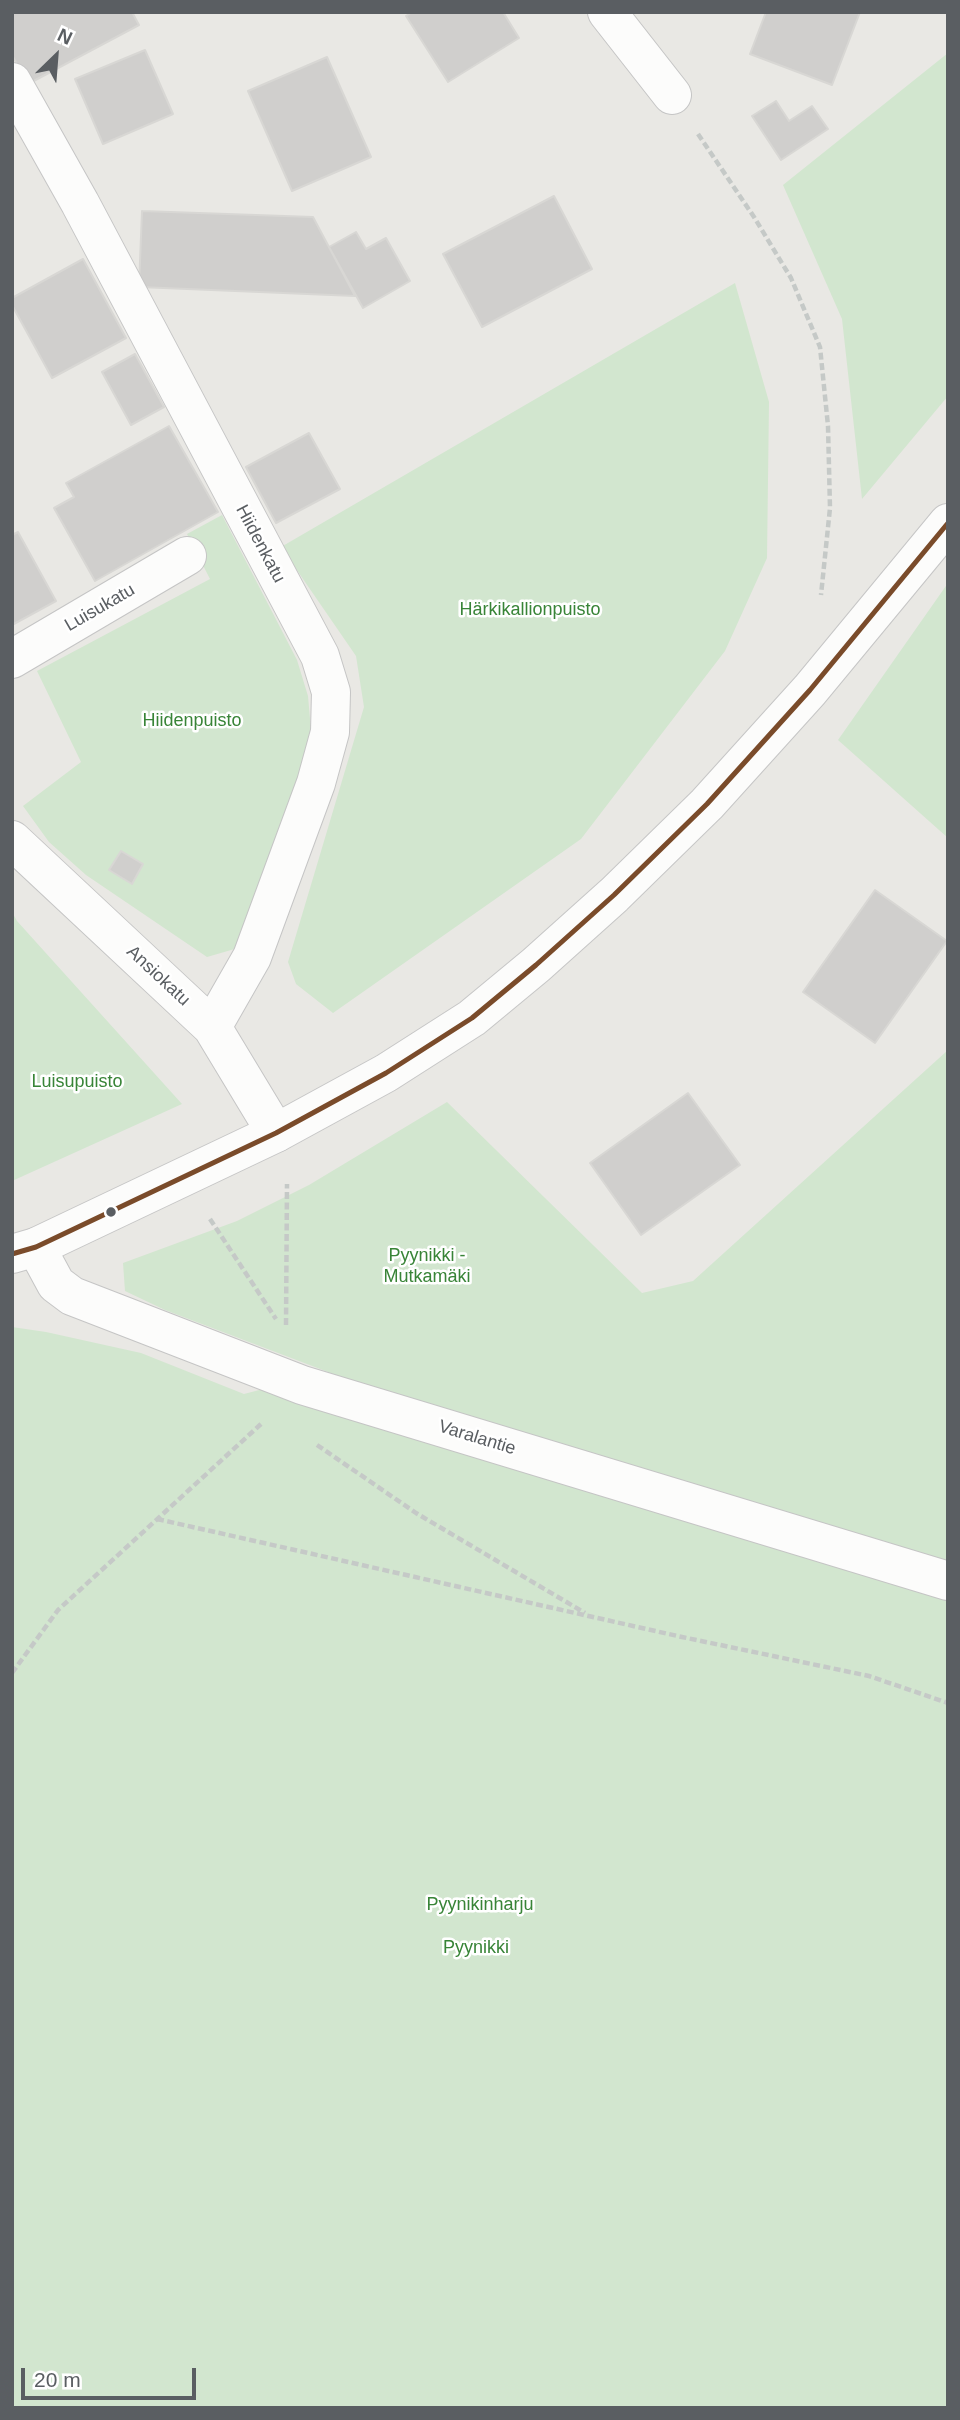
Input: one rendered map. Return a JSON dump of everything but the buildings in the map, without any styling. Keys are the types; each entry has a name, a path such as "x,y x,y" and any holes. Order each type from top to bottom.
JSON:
{"street":[{"path":"607,12 672,95"},
{"name":"Hiidenkatu","path":"12,82 80,203 320,656 331,692 330,732 316,783 252,957 212,1027"},
{"path":"24,1251 276,1133 386,1073 472,1018 605,903 707,804 810,690 948,523"},
{"name":"Luisukatu","path":"12,659 187,556"},
{"name":"Ansiokatu","path":"12,840 212,1027 276,1133"},
{"name":"Varalantie","path":"24,1251 56,1284 72,1296 302,1385 948,1581"}],"path":[{"path":"672,95 791,278 820,347 828,426 830,508 820,598"},
{"path":"209,1218 285,1333 287,1184"},
{"path":"12,1673 58,1610 302,1385"},
{"path":"316,1444 416,1513 589,1616"},
{"path":"157,1519 869,1676 948,1703"}],"green space":[{"path":"948,53 948,396 862,499 842,319 783,185"},
{"name":"Härkikallionpuisto","path":"735,283 769,402 767,558 725,651 581,839 333,1013 296,984 288,962 364,707 356,656 281,547"},
{"name":"Hiidenpuisto","path":"222,515 297,660 308,696 311,730 299,776 238,948 207,957 86,875 49,842 23,806 81,762 37,671 210,579 187,534"},
{"path":"948,583 948,838 838,740"},
{"name":"Luisupuisto","path":"12,912 17,921 182,1104 12,1181"},
{"name":"Pyynikinharju","path":"948,1050 948,2408 12,2408 12,1327 141,1353 244,1394 328,1372 165,1310 125,1291 123,1263 237,1221 309,1185 447,1102 642,1293 693,1281"}],"transit line":[{"path":"12,1254 36,1247 276,1133 386,1073 472,1018 614,895 707,804 810,690 948,523"}],"park label":[{"name":"Pyynikki - Mutkamäki","path":"427,1266"},
{"name":"Pyynikki","path":"476,1948"}]}
